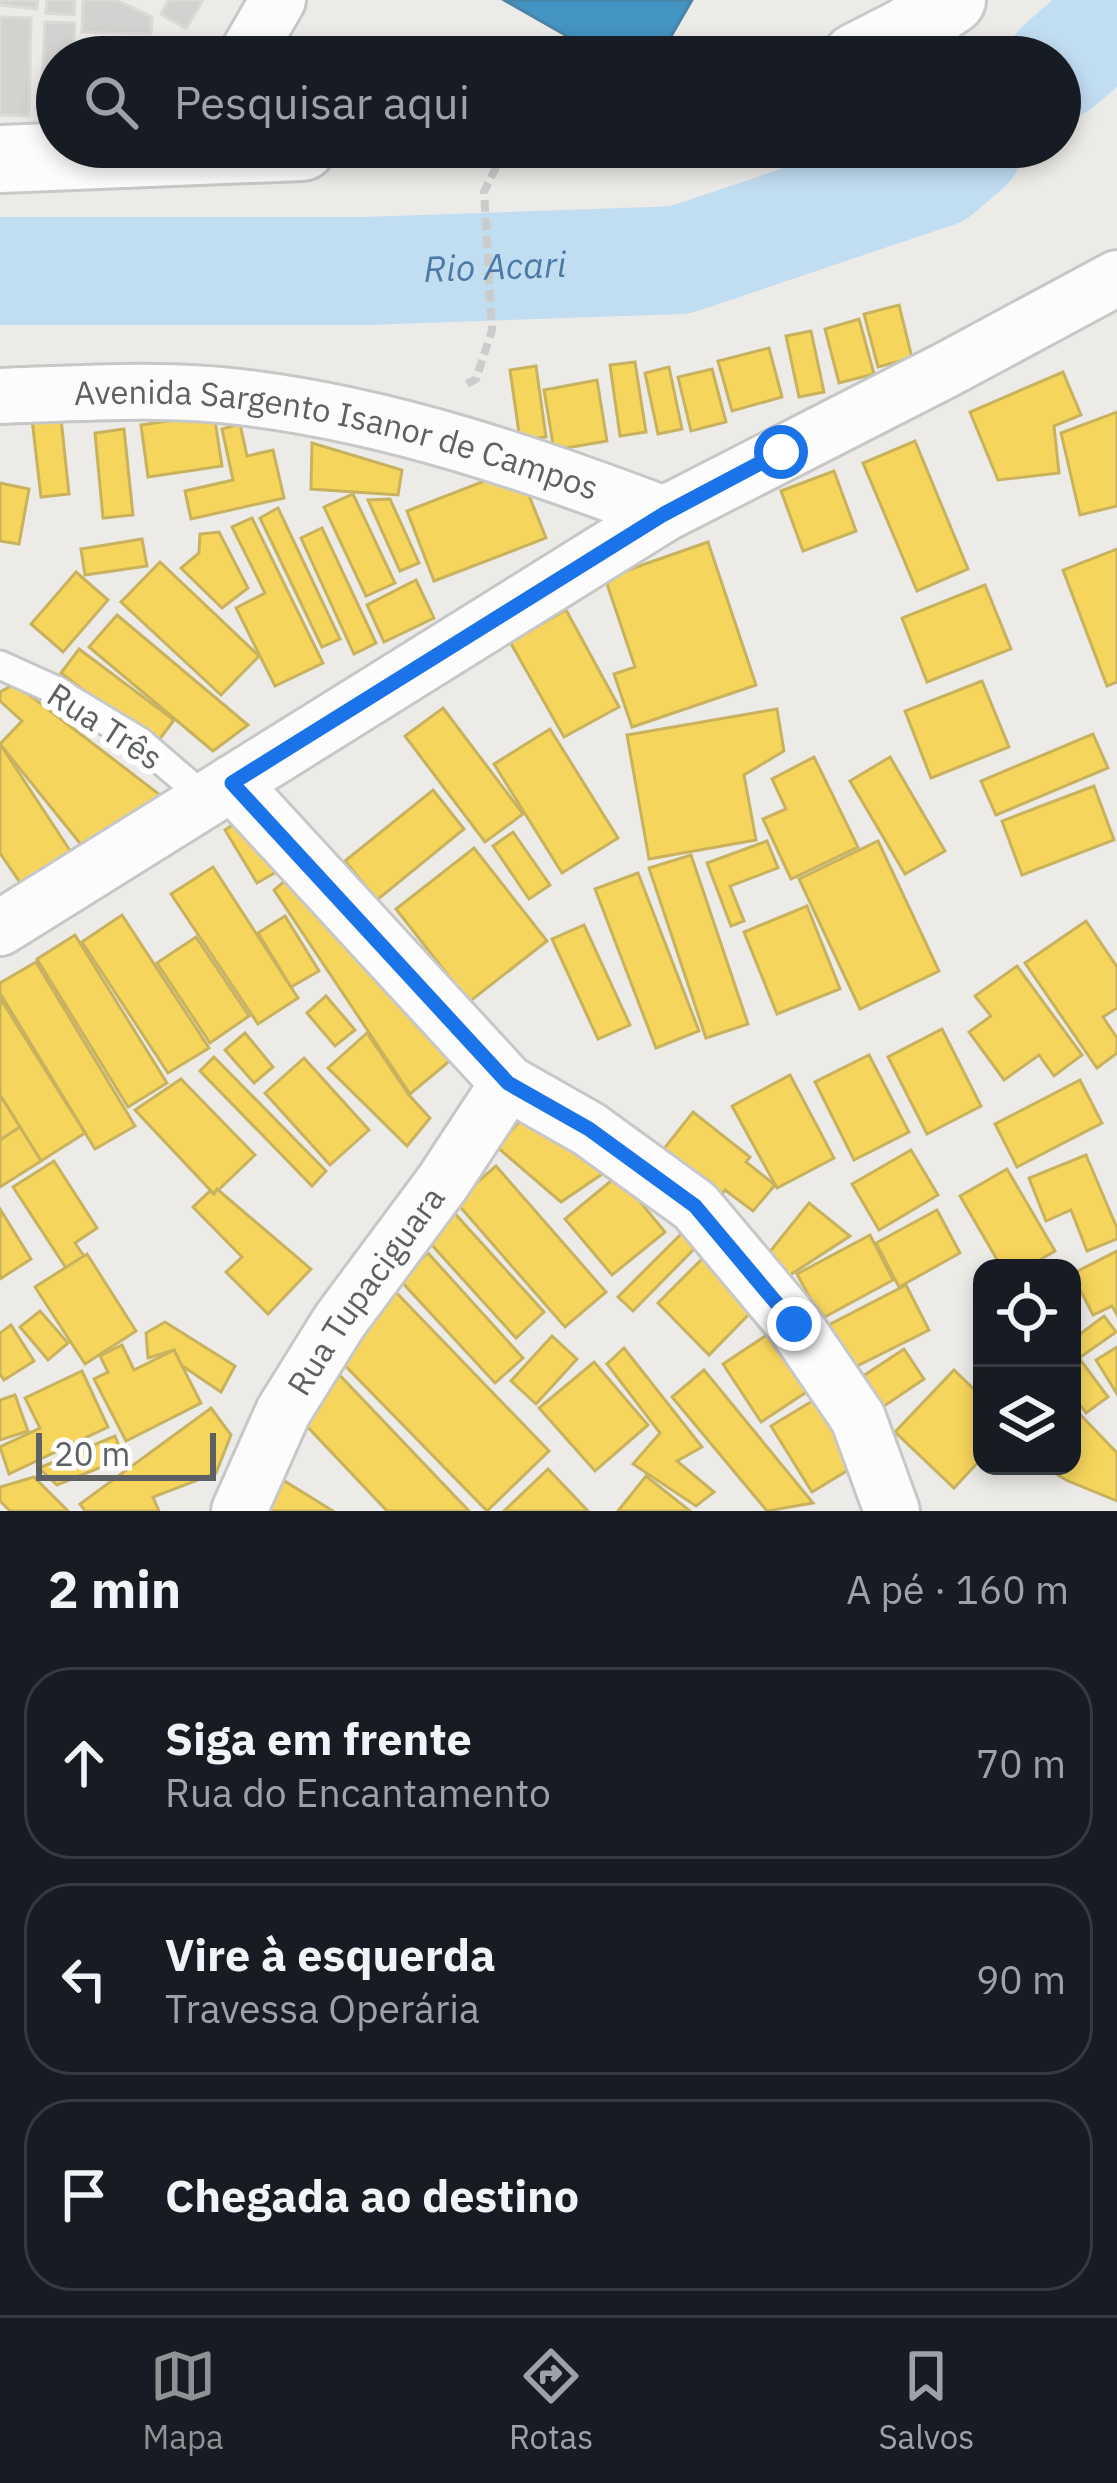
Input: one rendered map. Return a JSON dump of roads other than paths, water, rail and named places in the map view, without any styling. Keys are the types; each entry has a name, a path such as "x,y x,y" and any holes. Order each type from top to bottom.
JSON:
{"street":[{"path":"257,36 278,0"},
{"path":"897,36 952,0"},
{"path":"0,159 36,157"},
{"path":"0,928 664,514 1117,278"},
{"name":"Avenida Sargento Isanor de Campos","path":"0,396 98,392 244,397 324,410 500,454 664,514"},
{"path":"218,790 508,1083 589,1129 695,1206 794,1324 859,1418 892,1511"},
{"name":"Rua Tupaciguara","path":"238,1511 283,1412 339,1322 508,1083"}],"lane":[{"name":"Rua Três","path":"0,665 53,689 218,790"}],"waterway":[{"name":"Rio Acari","path":"1081,47 1117,15"},
{"name":"Rio Acari","path":"0,271 365,271 680,260 944,168"}]}
